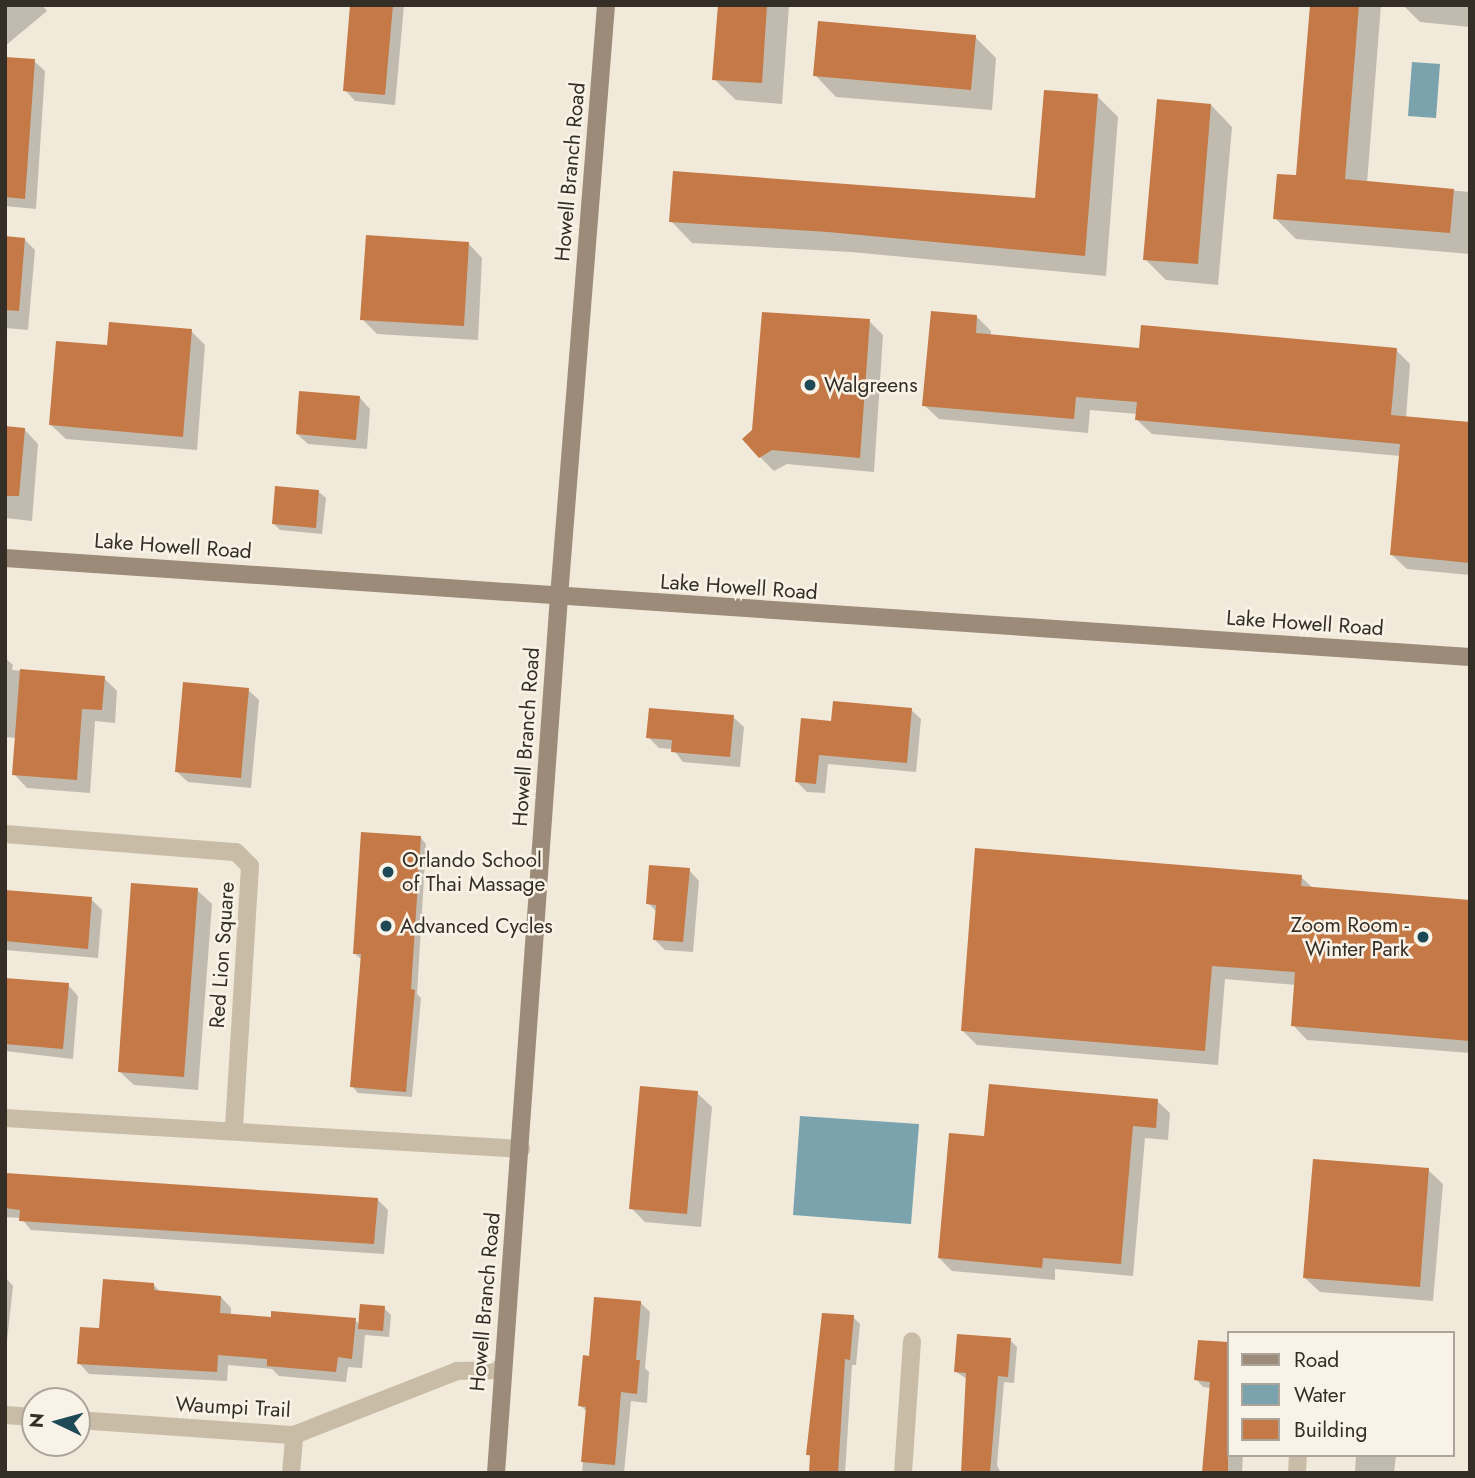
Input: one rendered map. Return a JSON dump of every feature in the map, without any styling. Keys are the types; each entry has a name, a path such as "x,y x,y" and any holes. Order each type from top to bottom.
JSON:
{"main road":[{"name":"Howell Branch Road","path":"496,1473 558,597 606,5"},
{"name":"Lake Howell Road","path":"5,558 1470,657"}],"street":[{"name":"Red Lion Square","path":"5,834 236,852 250,866 234,1130"},
{"path":"5,1118 521,1149"},
{"path":"903,1473 912,1340"},
{"name":"Waumpi Trail","path":"91,1421 294,1435 457,1371 502,1370"},
{"path":"291,1473 294,1435"}],"water":[{"path":"1412,62 1440,64 1436,118 1408,116"},
{"path":"800,1116 919,1124 911,1224 793,1215"}],"building":[{"path":"350,5 393,5 385,95 343,91"},
{"path":"718,5 767,5 762,83 712,80"},
{"path":"1310,5 1359,5 1345,179 1454,189 1450,233 1273,219 1277,174 1296,175"},
{"path":"818,21 976,35 971,90 813,76"},
{"path":"5,57 35,59 25,199 5,197"},
{"path":"1044,90 1098,94 1085,256 828,232 669,222 673,171 1035,198"},
{"path":"1157,99 1211,104 1198,264 1143,260"},
{"path":"366,235 469,242 464,326 360,320"},
{"path":"5,236 25,238 19,311 5,310"},
{"path":"931,311 977,315 976,333 1139,348 1141,325 1397,348 1391,415 1470,422 1470,563 1390,555 1400,444 1135,420 1137,402 1076,397 1074,419 922,406"},
{"name":"Walgreens","path":"762,312 870,319 860,458 772,450 759,458 742,439 752,430"},
{"path":"109,322 192,329 183,437 49,425 56,341 107,345"},
{"path":"299,391 360,396 356,440 296,434"},
{"path":"5,426 25,428 19,496 5,496"},
{"path":"275,486 319,490 316,528 272,524"},
{"path":"20,669 105,676 102,710 82,709 77,780 12,775"},
{"path":"183,682 249,688 241,778 175,772"},
{"path":"833,701 912,708 907,763 819,755 816,784 795,782 801,718 831,721"},
{"path":"649,708 734,715 730,757 671,752 672,740 646,738"},
{"path":"361,832 421,836 411,989 415,990 406,1092 350,1087 361,954 353,954"},
{"path":"975,848 1302,875 1301,886 1470,900 1470,1041 1291,1026 1295,972 1212,966 1205,1051 961,1031"},
{"path":"649,865 690,868 683,942 653,940 656,905 646,904"},
{"path":"131,883 198,888 184,1077 118,1072"},
{"path":"5,890 92,897 88,949 5,941"},
{"path":"5,978 69,983 63,1049 5,1044"},
{"path":"989,1084 1158,1099 1156,1128 1133,1126 1121,1264 1043,1258 1042,1268 938,1258 949,1133 984,1136"},
{"path":"640,1086 698,1091 687,1214 629,1209"},
{"path":"1313,1159 1429,1168 1420,1287 1303,1278"},
{"path":"5,1173 378,1198 374,1244 19,1221 20,1210 5,1208"},
{"path":"103,1279 154,1283 154,1290 221,1296 220,1313 271,1317 271,1311 356,1318 352,1359 338,1357 336,1372 267,1366 267,1359 218,1355 217,1372 77,1364 80,1327 99,1328"},
{"path":"594,1297 641,1301 636,1360 640,1360 637,1394 621,1392 615,1465 581,1462 586,1407 578,1406 583,1355 589,1356"},
{"path":"360,1304 385,1306 383,1331 358,1329"},
{"path":"822,1313 854,1315 850,1360 845,1359 838,1473 809,1473 810,1455 806,1455"},
{"path":"957,1334 1011,1338 1008,1377 998,1376 990,1473 961,1473 966,1373 954,1372"},
{"path":"1198,1340 1226,1342 1228,1473 1202,1473 1210,1382 1194,1380"}],"place":[{"name":"Walgreens","path":"810,385"},
{"name":"Orlando School of Thai Massage","path":"388,872"},
{"name":"Advanced Cycles","path":"386,926"},
{"name":"Zoom Room - Winter Park","path":"1423,937"}]}
